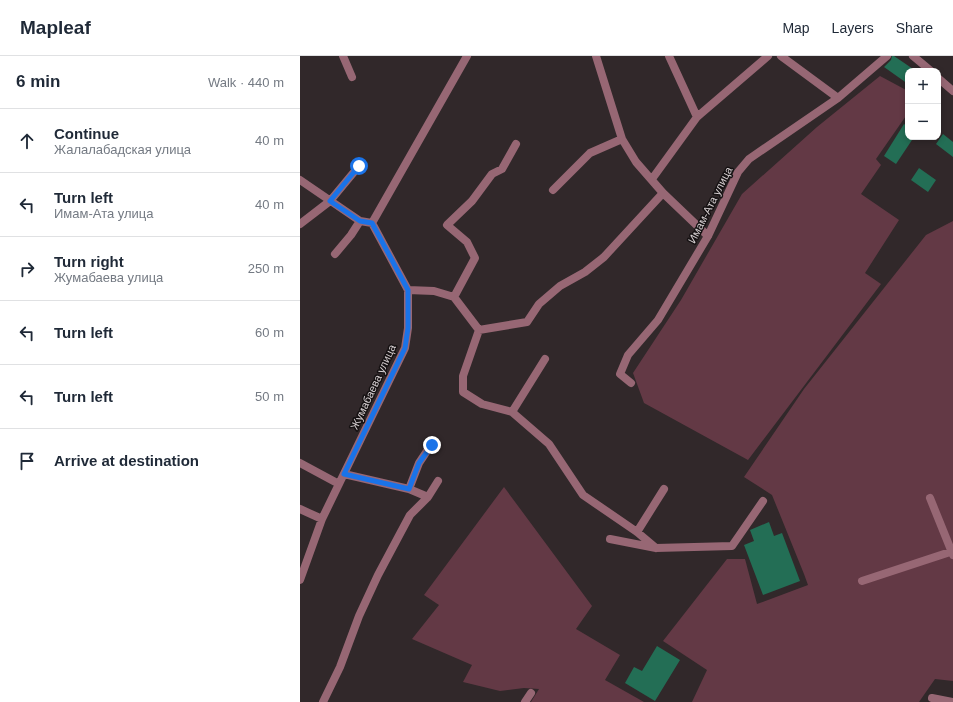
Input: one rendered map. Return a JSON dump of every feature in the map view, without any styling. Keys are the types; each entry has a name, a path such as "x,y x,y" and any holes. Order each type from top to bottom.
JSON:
{"street":[{"path":"343,56 352,77"},
{"path":"300,180 360,221 372,223 467,56"},
{"path":"596,56 622,139 636,162 663,193 708,236"},
{"path":"669,56 698,117"},
{"path":"652,179 698,117 768,56"},
{"path":"781,56 838,98"},
{"name":"Имам-Ата улица","path":"631,383 620,374 628,355 658,320 708,236 738,172 749,159 838,98 887,56"},
{"path":"914,56 928,68"},
{"path":"941,81 953,91"},
{"path":"553,190 590,153 622,139"},
{"path":"454,297 475,258 467,242 447,225 472,201 492,174 502,169 516,144"},
{"path":"300,224 330,201 359,166"},
{"path":"479,330 528,322 539,304 560,286 585,272 604,257 663,193"},
{"path":"334,254 352,235 360,221"},
{"name":"Жумабаева улица","path":"300,580 322,519 405,348 408,328 408,290 372,223"},
{"path":"408,290 434,291 454,297 479,330"},
{"path":"479,330 464,376 463,392 482,404 512,412 549,444 583,495 637,532 656,548"},
{"path":"512,412 545,359"},
{"path":"409,489 419,463 432,445"},
{"path":"300,463 340,484"},
{"path":"344,474 409,489 428,497"},
{"path":"323,702 340,667 359,616 378,575 410,515 428,497 438,481"},
{"path":"637,532 664,489"},
{"path":"862,581 953,553 930,498"},
{"path":"610,539 656,548 732,546 763,501"},
{"path":"300,509 322,519"},
{"path":"525,702 531,693"},
{"path":"932,698 953,702"}],"shaded area":[{"path":"880,76 905,89 905,117 876,159 881,165 861,194 899,220 865,273 881,284 748,460 644,403 633,373 681,300 742,194 817,127"},
{"path":"953,221 953,681 935,679 919,702 692,702 707,670 663,641 727,559 745,559 757,604 808,585 772,495 744,477 804,389 926,235"},
{"path":"504,487 592,606 576,629 620,655 605,680 644,702 531,702 539,689 524,688 500,691 463,682 472,665 412,639 439,605 424,595"}],"building":[{"path":"892,56 894,56 912,68 905,68 905,82 884,67 891,60"},
{"path":"904,124 905,140 912,140 896,164 884,156"},
{"path":"943,134 953,142 953,157 936,144 939,140 941,140"},
{"path":"919,168 936,180 928,192 911,180"},
{"path":"769,522 774,536 782,533 800,581 763,595 744,545 754,541 750,530"},
{"path":"657,646 680,660 655,701 625,683 634,667 642,671"}],"route":[{"path":"359,166 330,201 360,221 372,223 408,290 408,328 405,348 344,474 409,489 419,463 432,445"}]}
